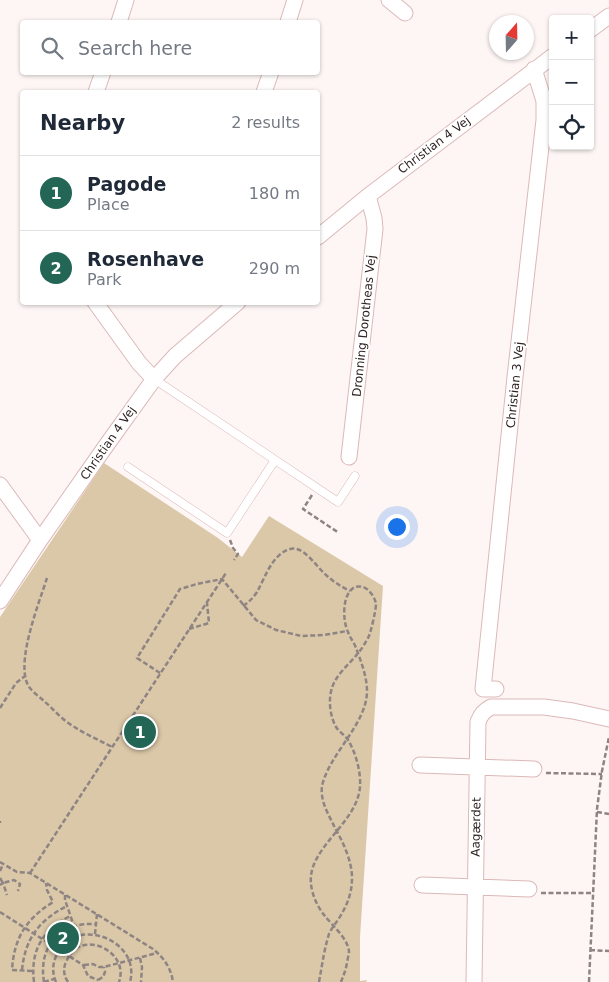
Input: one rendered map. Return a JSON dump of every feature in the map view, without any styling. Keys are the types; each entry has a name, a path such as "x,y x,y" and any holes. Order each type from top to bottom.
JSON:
{"street":[{"path":"120,20 126,0"},
{"path":"289,20 295,0"},
{"path":"389,0 406,12"},
{"path":"594,27 609,16"},
{"name":"Christian 4 Vej","path":"320,235 368,196 549,59"},
{"name":"Christian 3 Vej","path":"496,690 482,689 544,120 544,101 534,69"},
{"path":"97,90 101,75"},
{"path":"265,90 270,75"},
{"name":"Dronning Dorotheas Vej","path":"349,457 375,229 368,196"},
{"path":"97,305 154,379"},
{"name":"Christian 4 Vej","path":"0,601 40,540 154,379 175,356 234,305"},
{"path":"0,484 40,540"},
{"name":"Aagærdet","path":"474,982 478,722 481,715 491,707 544,707 609,719"},
{"path":"420,765 534,769"},
{"path":"422,885 529,889"}],"lane":[{"path":"154,379 338,502 355,476"},
{"path":"128,467 227,533 276,460"}],"path":[{"path":"317,487 303,509 339,532"},
{"path":"227,533 233,548 238,554 234,560"},
{"path":"244,606 257,591 274,562 279,556 290,549 304,553 314,561 322,572 350,591"},
{"path":"30,873 226,573"},
{"path":"47,578 30,630 24,662 25,676 30,688 62,718 112,747"},
{"path":"222,579 256,620 276,630 301,636 324,636 347,631"},
{"path":"160,673 137,658 180,589 222,579"},
{"path":"319,982 327,943 334,925 350,898 352,876 346,852 337,831 323,802 322,788 326,775 347,739 360,717 366,699 366,681 358,654 347,631 344,618 345,604 350,591 357,586 366,588 373,596 376,605 369,636 358,654 344,669 332,687 330,704 337,728 347,739 353,751 360,786 351,814 337,831 324,848 313,867 311,884 314,898 324,915 334,925 349,951 345,973 341,982"},
{"path":"189,629 210,624 207,601"},
{"path":"0,708 16,683 25,676"},
{"path":"589,982 597,812 609,737"},
{"path":"534,769 536,773 602,774"},
{"path":"597,812 609,814"},
{"path":"0,871 2,863 17,872 30,873 158,953 172,973 173,982"},
{"path":"0,878 7,895"},
{"path":"1,884 14,880 20,884 18,891"},
{"path":"32,971 12,970 15,948 24,928 32,918 53,902 46,890 45,882"},
{"path":"529,889 532,893 592,893"},
{"path":"66,895 65,900 74,926"},
{"path":"22,970 25,951 33,934 48,917 67,906"},
{"path":"0,912 83,965 88,976 98,981 103,977 104,967"},
{"path":"95,934 96,914"},
{"path":"34,982 32,971 34,960 42,939 50,929 70,916"},
{"path":"96,924 85,923 60,933 50,944 46,953 43,962 43,982 55,981 54,964 59,950 74,937 85,934 95,934 106,938 123,951 129,960 131,969 130,982"},
{"path":"68,982 64,971 68,956 74,950 89,944 107,950 114,956 121,970 119,982"},
{"path":"590,950 609,951"},
{"path":"83,965 93,964 104,967 158,953"},
{"path":"140,958 142,967 141,982"}],"shaded area":[{"path":"104,463 218,538 242,557 269,516 383,586 360,937 360,981 367,980 366,982 0,982 0,617"}],"place":[{"name":"Pagode","path":"140,732"},
{"name":"Rosenhave","path":"63,938"}]}
